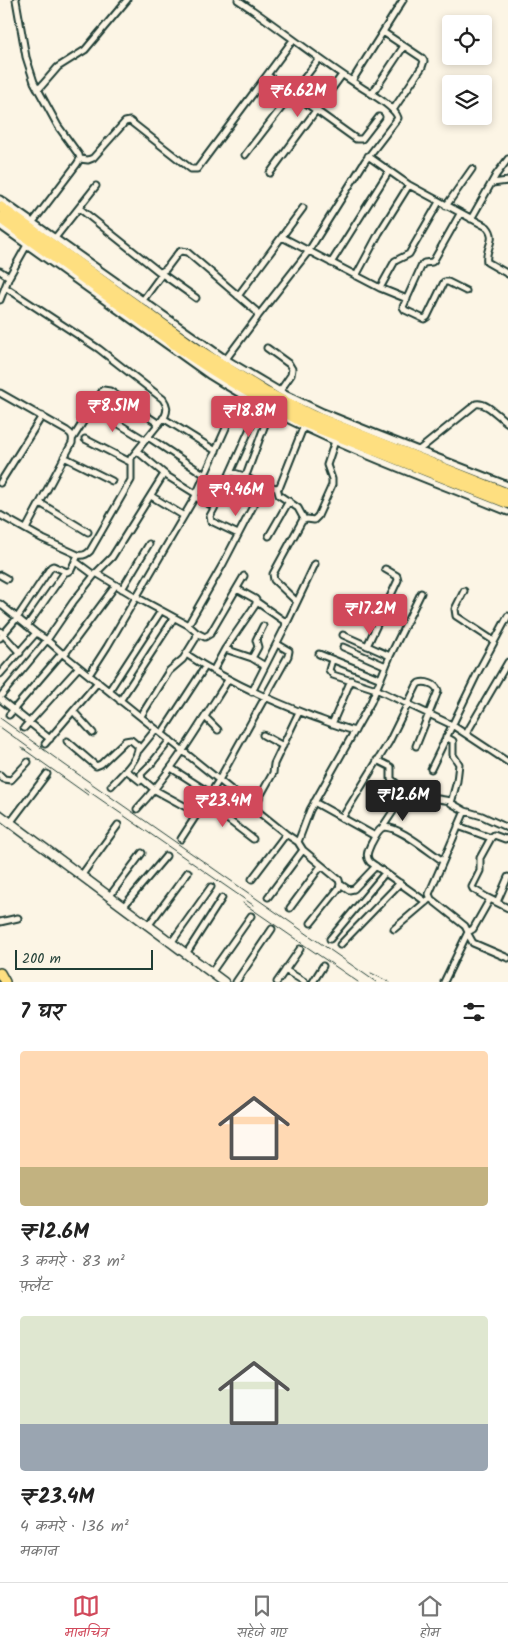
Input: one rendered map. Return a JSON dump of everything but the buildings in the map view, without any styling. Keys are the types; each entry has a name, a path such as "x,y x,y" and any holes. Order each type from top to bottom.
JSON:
{"highway":[{"path":"0,207 197,349 265,392 313,416 508,494"},
{"path":"0,218 187,353 275,407 303,422 508,503"}],"main road":[{"path":"0,974 5,982"}],"street":[{"path":"16,0 26,57 33,79 58,126 80,159"},
{"path":"38,90 58,67 85,50 127,0"},
{"path":"226,359 308,252 368,156 398,120 398,116 393,110 372,94 319,59 238,0"},
{"path":"352,81 403,0"},
{"path":"383,32 422,58 423,63 393,110"},
{"path":"80,159 88,160 93,158 125,122 130,121 191,169 197,169 293,40"},
{"path":"372,94 404,46"},
{"path":"245,155 319,59"},
{"path":"267,75 359,140 364,137 379,117"},
{"path":"270,172 342,75"},
{"path":"368,156 409,185 487,227 491,233 492,241 486,258 487,262 508,274"},
{"path":"32,222 80,159"},
{"path":"471,219 508,159"},
{"path":"446,206 472,169"},
{"path":"332,263 389,171"},
{"path":"492,183 508,181"},
{"path":"356,276 379,233 409,185"},
{"path":"55,238 96,186"},
{"path":"0,198 226,359 280,391 323,412 508,485"},
{"path":"380,288 395,261 410,254 439,202"},
{"path":"79,208 196,298"},
{"path":"238,296 303,208"},
{"path":"460,214 434,260 422,265 404,309 424,319 427,317 444,282 448,282 466,291"},
{"path":"0,226 210,376 260,406 303,428 508,512"},
{"path":"282,237 380,288 407,299"},
{"path":"0,300 9,277 27,245"},
{"path":"143,300 160,272 166,269 178,253 184,251 256,311 258,316"},
{"path":"0,271 9,277"},
{"path":"6,287 99,349 163,399 167,405 167,411 159,424 131,458 132,473 128,485 90,551 77,558 70,570 64,572 27,626"},
{"path":"267,348 289,364 292,369 291,375 280,391"},
{"path":"26,529 73,438 100,392 106,390 159,424"},
{"path":"0,393 67,431 73,438"},
{"path":"419,450 479,403 484,404 508,423"},
{"path":"238,534 211,521 210,516 260,406"},
{"path":"91,408 205,475"},
{"path":"244,476 247,473 270,411"},
{"path":"0,483 42,416"},
{"path":"163,418 216,451"},
{"path":"89,675 196,495 230,419"},
{"path":"303,428 277,488 279,494 298,508 304,520"},
{"path":"85,439 130,462"},
{"path":"304,520 317,519 332,485 327,465 335,441"},
{"path":"136,451 164,474 211,505 216,504"},
{"path":"64,457 112,481"},
{"path":"231,472 244,476 263,487 277,488"},
{"path":"50,739 0,698 47,640 95,574 112,558 164,474"},
{"path":"188,625 263,487"},
{"path":"150,496 184,516"},
{"path":"269,536 289,501"},
{"path":"40,503 88,532"},
{"path":"0,515 77,558 95,574 188,625 205,637 210,634 244,576"},
{"path":"297,602 273,577 304,520"},
{"path":"122,589 149,544"},
{"path":"252,692 315,564"},
{"path":"20,653 1,634 17,618 51,567 64,572"},
{"path":"367,646 398,580 396,576 385,570"},
{"path":"0,575 6,579"},
{"path":"9,715 63,654 116,585"},
{"path":"237,589 284,621 286,625"},
{"path":"464,591 455,609 456,616 494,641"},
{"path":"298,842 314,802 355,731 421,593"},
{"path":"213,671 225,649 257,602"},
{"path":"0,604 298,842 303,850 339,880 340,884 349,890 354,889 376,866"},
{"path":"109,691 161,611"},
{"path":"431,769 508,616"},
{"path":"120,701 174,618"},
{"path":"252,658 258,647 256,640 263,626"},
{"path":"141,716 169,671 186,654 196,638 197,632"},
{"path":"0,674 36,633"},
{"path":"343,636 390,656"},
{"path":"181,838 219,780 276,680 289,653 287,649 277,644"},
{"path":"343,647 386,666"},
{"path":"225,649 252,658 265,666"},
{"path":"186,654 205,667 252,692 299,712 355,731"},
{"path":"319,654 381,679"},
{"path":"332,660 330,673 376,689 452,724 508,762"},
{"path":"466,734 508,662"},
{"path":"24,728 79,667"},
{"path":"162,733 205,667"},
{"path":"136,809 155,790 171,768 228,680"},
{"path":"332,724 350,680"},
{"path":"45,744 98,682"},
{"path":"342,818 389,742 419,683 425,682 435,686 438,691 416,746"},
{"path":"73,711 93,732"},
{"path":"254,807 273,773 274,764 299,712"},
{"path":"205,717 218,730"},
{"path":"111,786 126,770 138,751 156,729"},
{"path":"263,735 283,746"},
{"path":"446,737 453,740 453,755 459,764 451,800"},
{"path":"67,741 96,766 101,764 128,740 131,740 138,746 138,751"},
{"path":"170,740 141,774 142,779 155,790 197,813"},
{"path":"377,760 391,767 391,779 406,791 406,794"},
{"path":"0,775 4,779 11,780 28,762"},
{"path":"171,768 210,793"},
{"path":"126,770 140,781"},
{"path":"10,823 47,774"},
{"path":"406,794 451,800 453,804 465,811 482,816 508,828"},
{"path":"406,794 375,836 367,858 426,902"},
{"path":"205,802 253,838"},
{"path":"314,802 375,836"},
{"path":"394,929 426,902 430,896 429,894 465,811"},
{"path":"0,815 224,982"},
{"path":"81,876 118,825"},
{"path":"458,826 491,838"},
{"path":"382,828 390,828 405,834 443,861"},
{"path":"252,879 286,834"},
{"path":"508,838 505,839 494,835 491,838 480,858 480,871 472,886 473,889 508,908"},
{"path":"268,898 303,850"},
{"path":"109,897 142,853"},
{"path":"123,907 166,856"},
{"path":"290,908 321,866"},
{"path":"148,926 188,872"},
{"path":"330,939 385,873"},
{"path":"497,902 508,877"},
{"path":"340,945 400,883"},
{"path":"311,923 340,884"},
{"path":"171,943 212,887"},
{"path":"430,896 466,928 473,943 508,958"},
{"path":"186,954 222,898"},
{"path":"444,982 468,933 473,929 490,899"},
{"path":"211,973 251,916"},
{"path":"0,922 18,918"},
{"path":"343,923 352,932"},
{"path":"236,982 272,929"},
{"path":"277,982 300,949"},
{"path":"313,982 323,966"},
{"path":"286,970 304,982"}],"railway":[{"path":"0,718 376,982"},
{"path":"0,727 32,750"},
{"path":"22,748 88,795"},
{"path":"84,788 253,905"},
{"path":"243,903 358,982"},
{"path":"371,973 389,982"}]}
